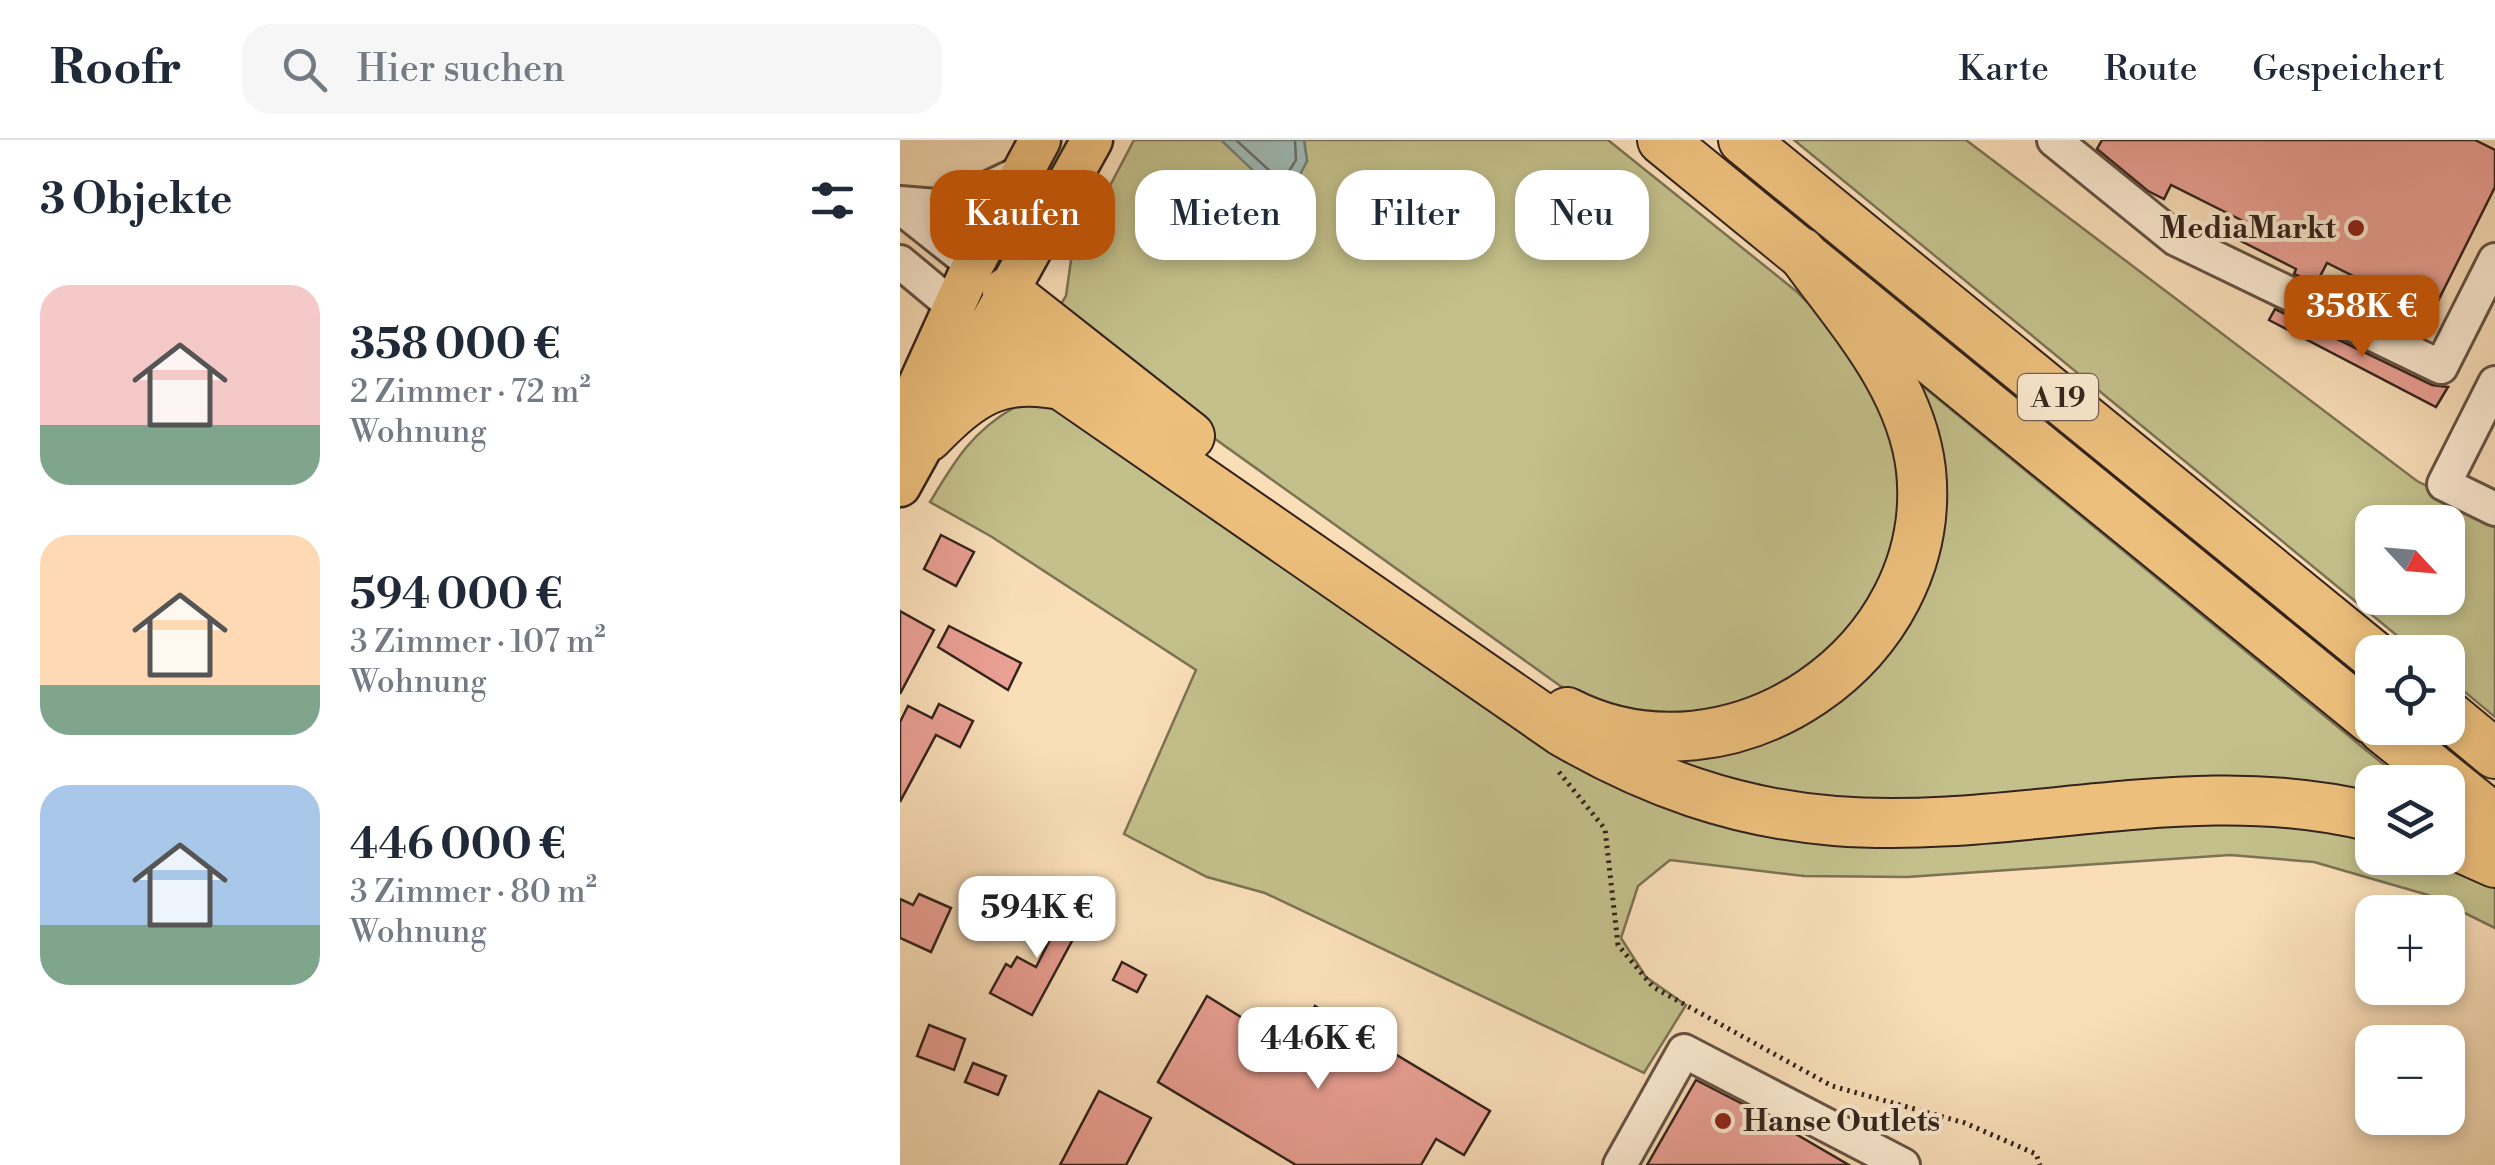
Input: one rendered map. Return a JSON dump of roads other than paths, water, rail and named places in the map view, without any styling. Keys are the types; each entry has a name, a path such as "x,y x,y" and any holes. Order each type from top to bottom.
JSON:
{"highway":[{"name":"A 19","path":"1662,140 2355,706"},
{"name":"A 19","path":"1743,140 2355,640"},
{"path":"979,299 1222,462 1564,711 1591,724 1641,734 1693,736 1774,716 1815,692 1875,636 1898,594 1913,554 1921,470 1910,420 1890,374 1800,252"},
{"path":"979,299 1067,386 1564,732 1657,782 1740,807 1837,822 1909,822 2211,798 2290,802 2355,814"},
{"path":"914,431 987,388 1034,380 1067,386"},
{"path":"2465,730 2495,754"},
{"path":"2403,745 2495,819"},
{"path":"2465,850 2495,863"}],"main road":[{"path":"979,299 1092,140"},
{"path":"900,486 914,431 979,299 1031,156"}],"street":[{"path":"2054,140 2176,239 2441,366 2495,260"},
{"path":"900,205 949,207 1031,156"},
{"path":"900,205 979,299"},
{"path":"900,262 979,299"},
{"path":"2495,383 2444,484 2495,509"},
{"path":"1620,1165 1684,1050 1904,1165"}],"water":[{"path":"1221,140 1304,140 1307,161 1302,170 1252,170"}],"place":[{"name":"MediaMarkt","path":"2356,228"},
{"name":"Hanse Outlets","path":"1723,1121"}]}
